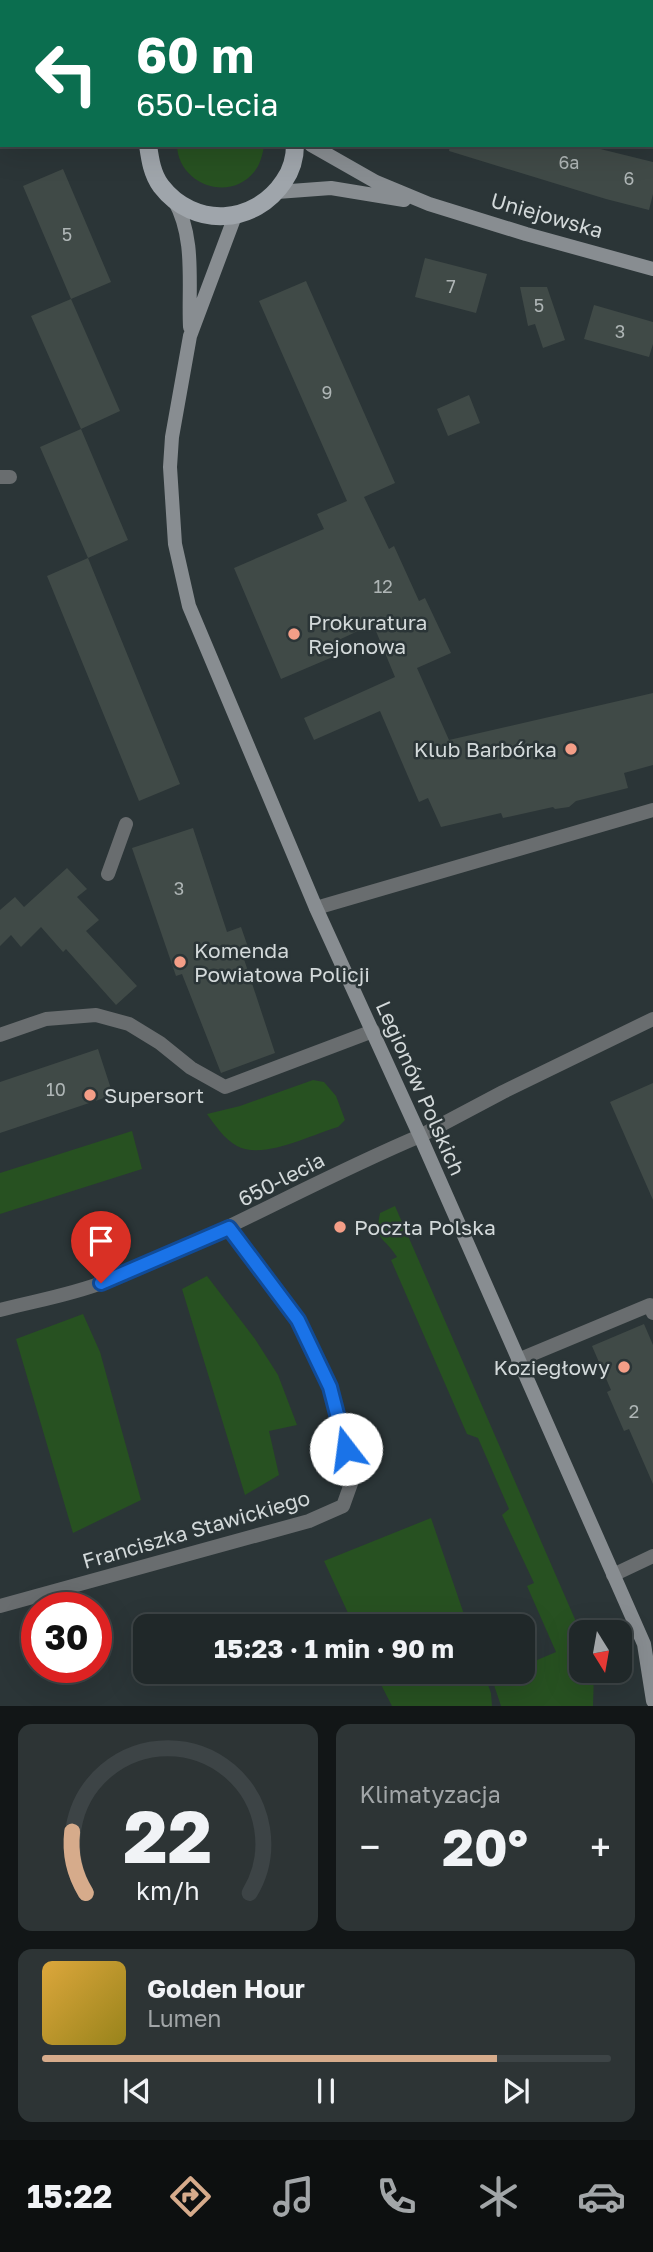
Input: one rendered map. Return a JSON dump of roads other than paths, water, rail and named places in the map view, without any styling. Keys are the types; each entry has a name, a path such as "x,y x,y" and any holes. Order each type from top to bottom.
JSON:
{"main road":[{"path":"148,147 151,165 160,184 174,200 192,211 213,216 235,216 258,208 277,192 289,174 295,147"}],"street":[{"name":"Uniejowska","path":"315,147 376,182 429,204 653,269"},
{"name":"Uniejowska","path":"277,192 331,188 429,204"},
{"name":"Legionów Polskich","path":"174,200 184,217 187,229 190,335"},
{"name":"Legionów Polskich","path":"235,216 190,335 178,395 170,467 175,544 189,606 316,908 421,1136 648,1650 653,1701"},
{"path":"316,908 653,810"},
{"path":"108,874 126,824"},
{"path":"0,1035 46,1019 96,1015 129,1024 160,1043 191,1069 225,1087 373,1031"},
{"name":"650-lecia","path":"0,1310 101,1283 229,1228 370,1158 421,1136 653,1019"},
{"name":"Franciszka Stawickiego","path":"0,1606 309,1521 343,1506 353,1478 330,1387 298,1320 229,1228"},
{"path":"518,1360 650,1305 653,1313"},
{"path":"613,1575 653,1556"}],"place":[{"name":"Prokuratura Rejonowa","path":"294,634"},
{"name":"Klub Barbórka","path":"571,749"},
{"name":"Komenda Powiatowa Policji","path":"180,962"},
{"name":"Supersort","path":"90,1095"},
{"name":"Poczta Polska","path":"340,1227"},
{"name":"Koziegłowy","path":"624,1367"}]}
